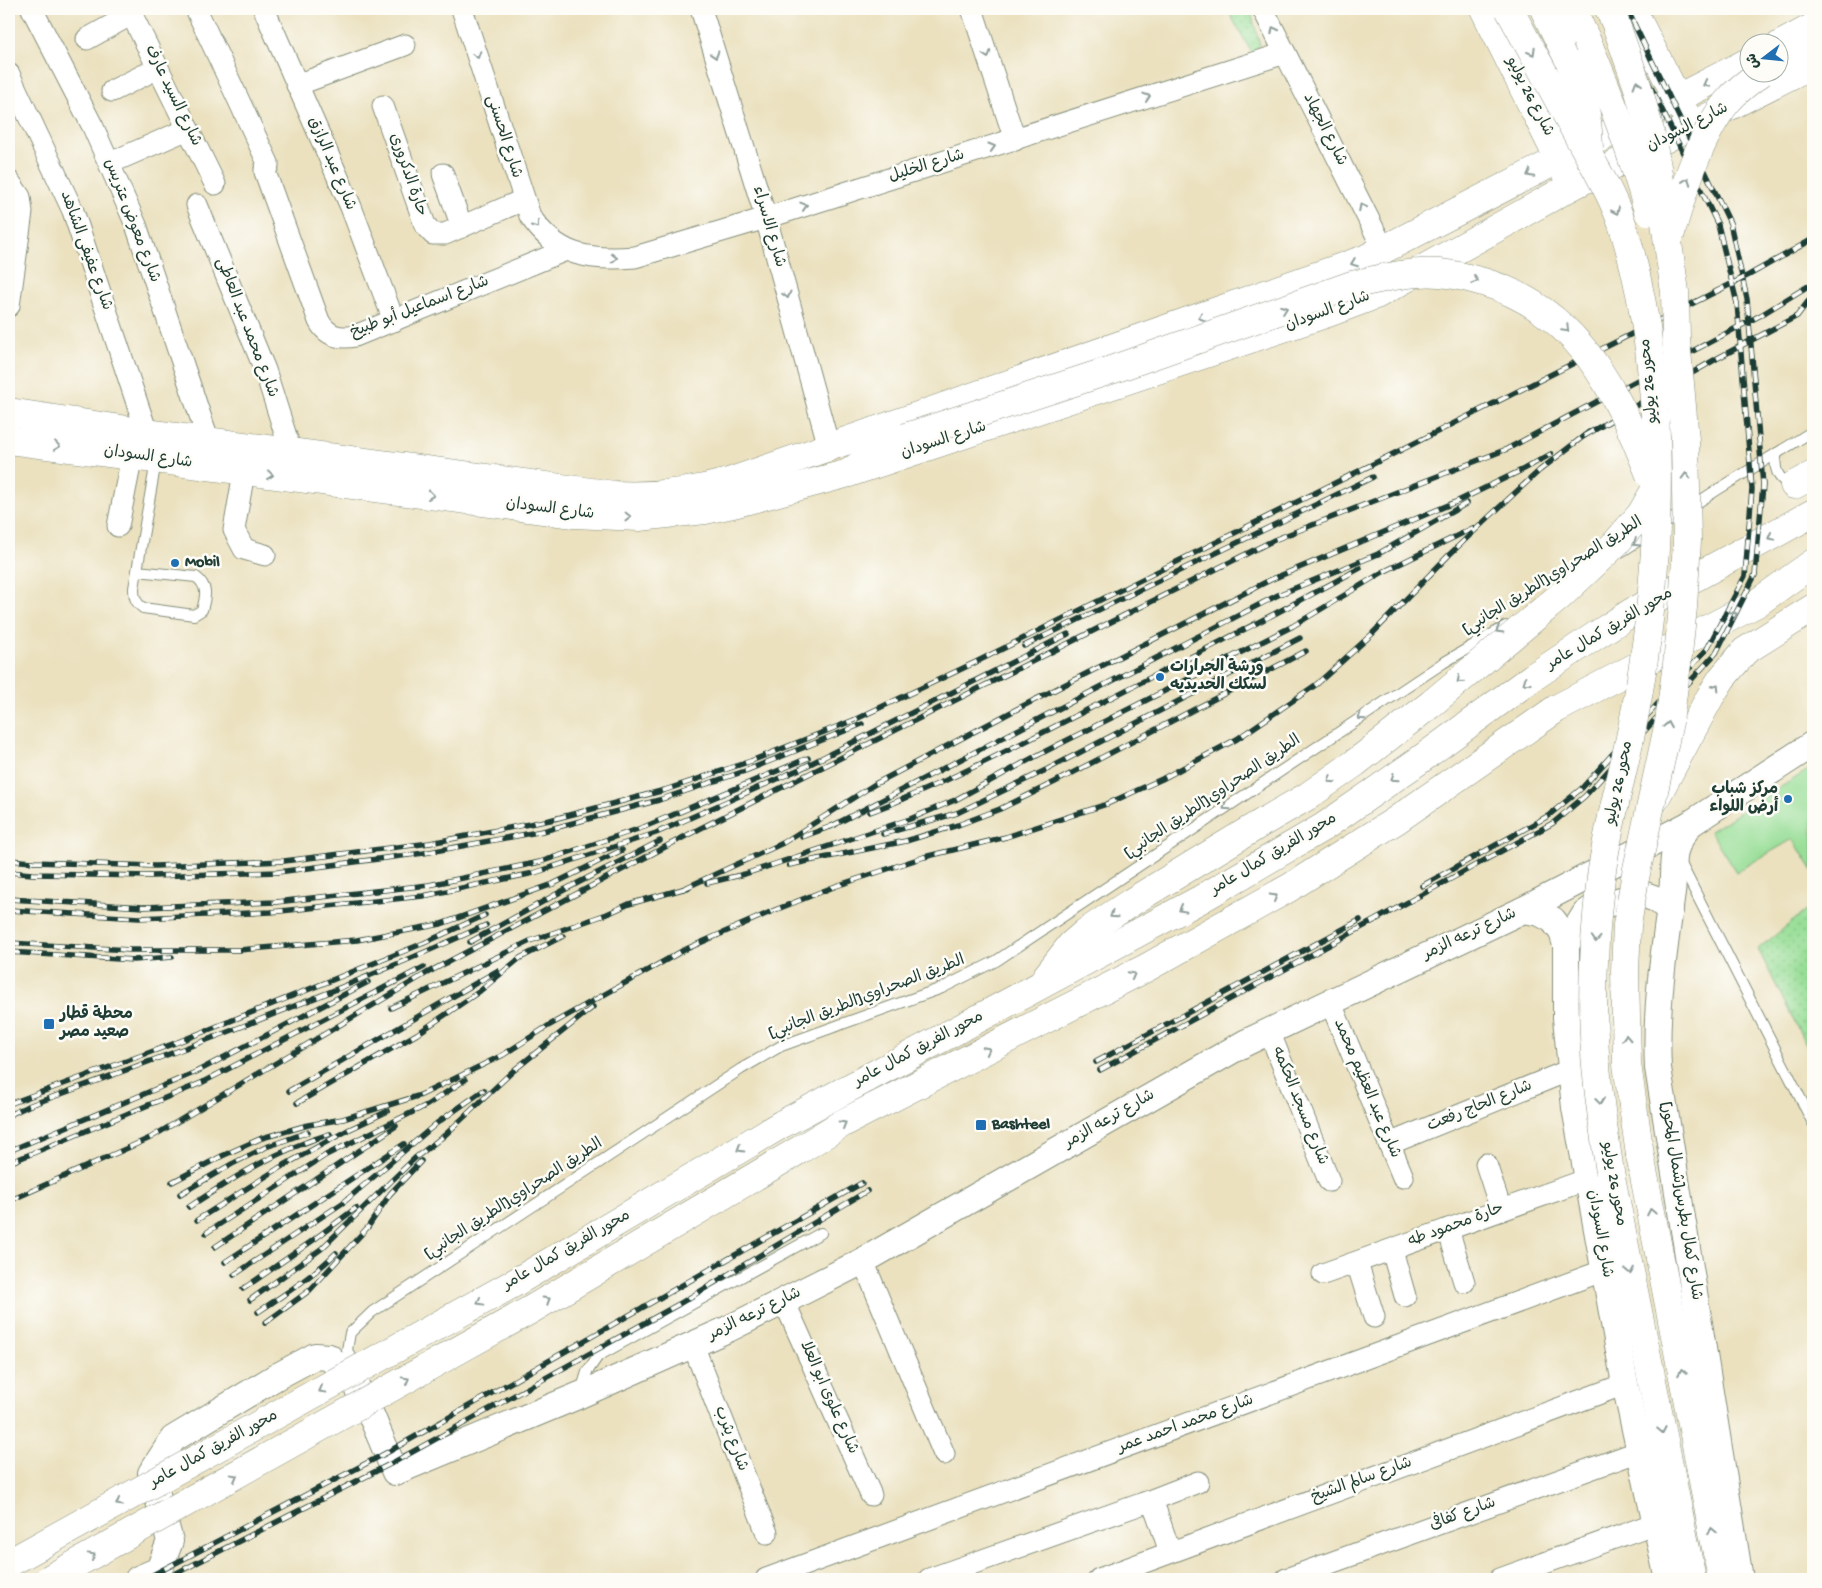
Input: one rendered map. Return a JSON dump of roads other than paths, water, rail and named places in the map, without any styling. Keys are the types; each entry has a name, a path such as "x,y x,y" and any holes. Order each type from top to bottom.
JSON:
{"main road":[{"name":"شارع 26 يوليو","path":"1484,9 1560,158 1572,186"},
{"name":"محور 26 يوليو","path":"1509,9 1589,155 1624,228 1646,328 1652,386 1656,488 1650,607 1634,718 1611,821 1601,877 1593,975 1599,1174 1692,1579"},
{"path":"1544,9 1572,65 1584,98 1589,155"},
{"path":"1572,9 1610,94 1638,174 1657,249 1668,315 1676,339"},
{"name":"محور 26 يوليو","path":"1608,9 1630,62 1650,131 1675,292 1676,339 1685,440 1687,541 1683,607 1669,722 1635,878 1627,925 1625,972 1628,1064 1640,1155 1722,1579"},
{"path":"1632,9 1692,127"},
{"path":"1790,40 1813,27"},
{"path":"1790,57 1813,45"},
{"name":"شارع السودان","path":"9,440 574,514 640,517 705,510 849,473 1322,315 1376,295 1572,186 1692,127 1813,64"},
{"name":"شارع السودان","path":"9,412 209,442 614,495 660,496 706,489 1346,266 1384,250 1740,66"},
{"path":"1668,245 1686,182 1710,130 1727,103 1747,82"},
{"path":"849,473 870,456 906,437 1111,370 1352,285 1420,272 1458,275 1496,286 1527,300 1559,322 1591,357 1612,390 1656,488 1641,514 1616,543 1559,597 1431,704 1355,763 1308,796 1130,903 1086,932 1071,946 1038,986"},
{"name":"محور الفريق كمال عامر","path":"9,1563 516,1282 782,1124 1201,899 1325,826 1418,762 1533,677 1632,612 1813,513"},
{"name":"محور الفريق كمال عامر","path":"49,1579 532,1309 801,1150 843,1123 1146,968 1289,888 1395,820 1556,709 1757,603 1813,563"},
{"path":"1651,806 1722,678 1745,651 1801,625 1813,608"}],"street":[{"name":"شارع معوض عتريس","path":"32,9 110,163 136,225 209,442"},
{"name":"شارع اسماعيل أبو طبيخ","path":"196,9 268,163 265,172 322,327 334,336 344,338 355,336 566,250"},
{"name":"شارع الحسنى","path":"462,9 530,216 539,230 552,242 566,250"},
{"name":"شارع الاسراء","path":"701,9 766,218 829,447"},
{"path":"972,9 1015,140"},
{"name":"شارع الجهاد","path":"1263,9 1384,250"},
{"name":"شارع عبد الرازق","path":"269,10 298,85 351,207 394,321"},
{"path":"87,39 130,11"},
{"name":"شارع السيد عارف","path":"130,11 215,184"},
{"path":"298,85 405,45"},
{"name":"شارع الخليل","path":"566,250 593,257 614,259 635,257 1015,140 1285,53"},
{"path":"112,91 158,68"},
{"name":"شارع عفيفى الشاهد","path":"9,74 74,211 147,433"},
{"name":"حارة الدكرورى","path":"383,106 428,230 433,234 445,234 524,200"},
{"path":"110,163 188,129"},
{"path":"442,174 462,227"},
{"path":"9,181 20,197 22,212 9,306"},
{"name":"شارع محمد عبد العاطى","path":"197,205 265,370 291,452"},
{"path":"118,526 144,458"},
{"path":"244,472 234,530 244,549 265,555"},
{"name":"شارع ترعه الزمر","path":"395,1472 580,1395 693,1345 863,1261 1214,1060 1330,1001 1524,910 1690,824 1813,744"},
{"name":"شارع كمال بطرس[شمال المحور]","path":"1690,824 1681,836 1675,852 1674,882 1656,1032 1658,1068 1740,1579"},
{"path":"1566,945 1585,914 1593,908 1642,894 1656,899 1670,910"},
{"name":"شارع السودان","path":"1524,910 1540,913 1553,920 1562,932 1566,945 1566,1018 1575,1108 1599,1174 1605,1270 1626,1384 1668,1579"},
{"name":"شارع عبد العظيم محمد","path":"1330,1001 1403,1176"},
{"name":"شارع مسجد الحكمه","path":"1269,1031 1329,1181"},
{"name":"شارع الحاج رفعت","path":"1389,1144 1570,1070"},
{"path":"1486,1164 1501,1210"},
{"name":"حارة محمود طه","path":"1323,1274 1599,1174"},
{"path":"1448,1229 1464,1282"},
{"path":"1392,1250 1405,1296"},
{"path":"863,1261 944,1454"},
{"path":"1356,1263 1365,1308"},
{"name":"شارع محمد احمد عمر","path":"766,1579 1605,1270"},
{"name":"شارع علوى ابو العلا","path":"784,1301 871,1496"},
{"name":"شارع يثرب","path":"693,1345 767,1533"},
{"path":"149,1575 170,1541 151,1473 173,1439 314,1356 329,1357 356,1384 395,1472"},
{"name":"شارع سالم الشيخ","path":"1099,1579 1626,1384"},
{"name":"شارع كفافى","path":"1286,1579 1640,1451"},
{"path":"929,1579 1198,1482"},
{"path":"1144,1503 1150,1504 1156,1511 1170,1552"},
{"path":"1500,1579 1656,1524"}],"lane":[{"name":"الطريق الصحراوي[الطريق الجانبي]","path":"395,1472 398,1464 397,1458 378,1412 347,1350 350,1333 372,1312 762,1056 781,1046 942,988 996,961 1435,668 1511,623 1676,516 1813,431"},
{"path":"1777,453 1774,462 1782,480 1804,480"},
{"path":"138,571 196,576 206,589 202,610 194,615 143,608 137,604 134,596 138,571 144,458"},
{"path":"1675,852 1813,1123"},
{"path":"580,1395 587,1372 598,1356 821,1233"}],"railway":[{"path":"1422,886 1548,816 1582,788 1707,649 1745,576 1752,489 1737,303 1718,225 1613,9"},
{"path":"1100,1070 1553,823 1585,796 1716,653 1755,575 1763,485 1747,299 1730,223 1627,9"},
{"path":"9,860 155,866 284,861 430,843 550,820 665,790 751,761 854,720 976,662 1749,275 1813,239"},
{"path":"9,1201 150,1138 427,973 699,829 1274,540 1507,449 1761,315 1813,283"},
{"path":"1584,436 1716,359 1797,316 1813,295"},
{"path":"172,1182 262,1138 308,1125 343,1119 421,1095 503,1055 548,1026 684,950 775,910 836,886 924,857 1006,837 1107,804 1162,779 1237,739 1317,684 1371,635 1490,516 1540,470 1589,432"},
{"path":"683,889 783,843 875,784 1270,580 1458,501 1551,454"},
{"path":"1024,646 1373,477"},
{"path":"830,827 1278,595 1378,554 1467,503"},
{"path":"707,883 745,874 910,819 955,800 1040,754 1293,626 1383,572 1473,528"},
{"path":"870,812 953,777 1007,751 1258,623 1360,568"},
{"path":"9,910 139,918 271,912 423,896 534,873 656,833 802,768 1068,634"},
{"path":"883,834 957,813 1048,769 1300,638"},
{"path":"789,865 906,841 958,825 1000,809 1306,651"},
{"path":"9,872 152,876 278,872 424,853 543,831 659,800 745,771 862,724"},
{"path":"9,899 144,907 276,902 429,885 540,862 644,827 808,758"},
{"path":"802,837 835,825"},
{"path":"470,942 564,890 660,841"},
{"path":"9,943 130,950 239,950 357,940 441,924 553,884 622,850"},
{"path":"391,1008 530,941 607,914 629,904 690,887"},
{"path":"9,1104 178,1042 424,943 485,915"},
{"path":"1096,1062 1360,920"},
{"path":"9,1115 28,1106 316,997 486,925"},
{"path":"297,1103 417,1034 480,991 520,958 563,936"},
{"path":"9,952 134,960 172,957"},
{"path":"9,1163 201,1083 424,967"},
{"path":"289,1091 497,971"},
{"path":"9,1151 196,1072 368,982"},
{"path":"250,1300 321,1249 415,1158 445,1135 513,1071 593,1007"},
{"path":"206,1233 326,1155 427,1105 465,1080"},
{"path":"234,1275 344,1202 437,1123 484,1090"},
{"path":"197,1220 279,1168 350,1129 388,1111"},
{"path":"215,1247 396,1126"},
{"path":"180,1194 266,1147 308,1132"},
{"path":"189,1207 240,1175 275,1156 330,1134"},
{"path":"225,1262 404,1144"},
{"path":"265,1323 310,1290 368,1227 390,1194 421,1161"},
{"path":"145,1579 388,1452 862,1183"},
{"path":"165,1579 396,1461 679,1304 867,1191"},
{"path":"243,1289 356,1208"},
{"path":"258,1312 308,1277 336,1253"}],"place":[{"name":"Mobil","path":"175,563"},
{"name":"ورشة الجرارات لسكك الحديديه","path":"1160,677"},
{"name":"مركز شباب أرض اللواء","path":"1788,799"},
{"name":"محطة قطار صعيد مصر","path":"49,1024"},
{"name":"Bashteel","path":"981,1125"}]}
